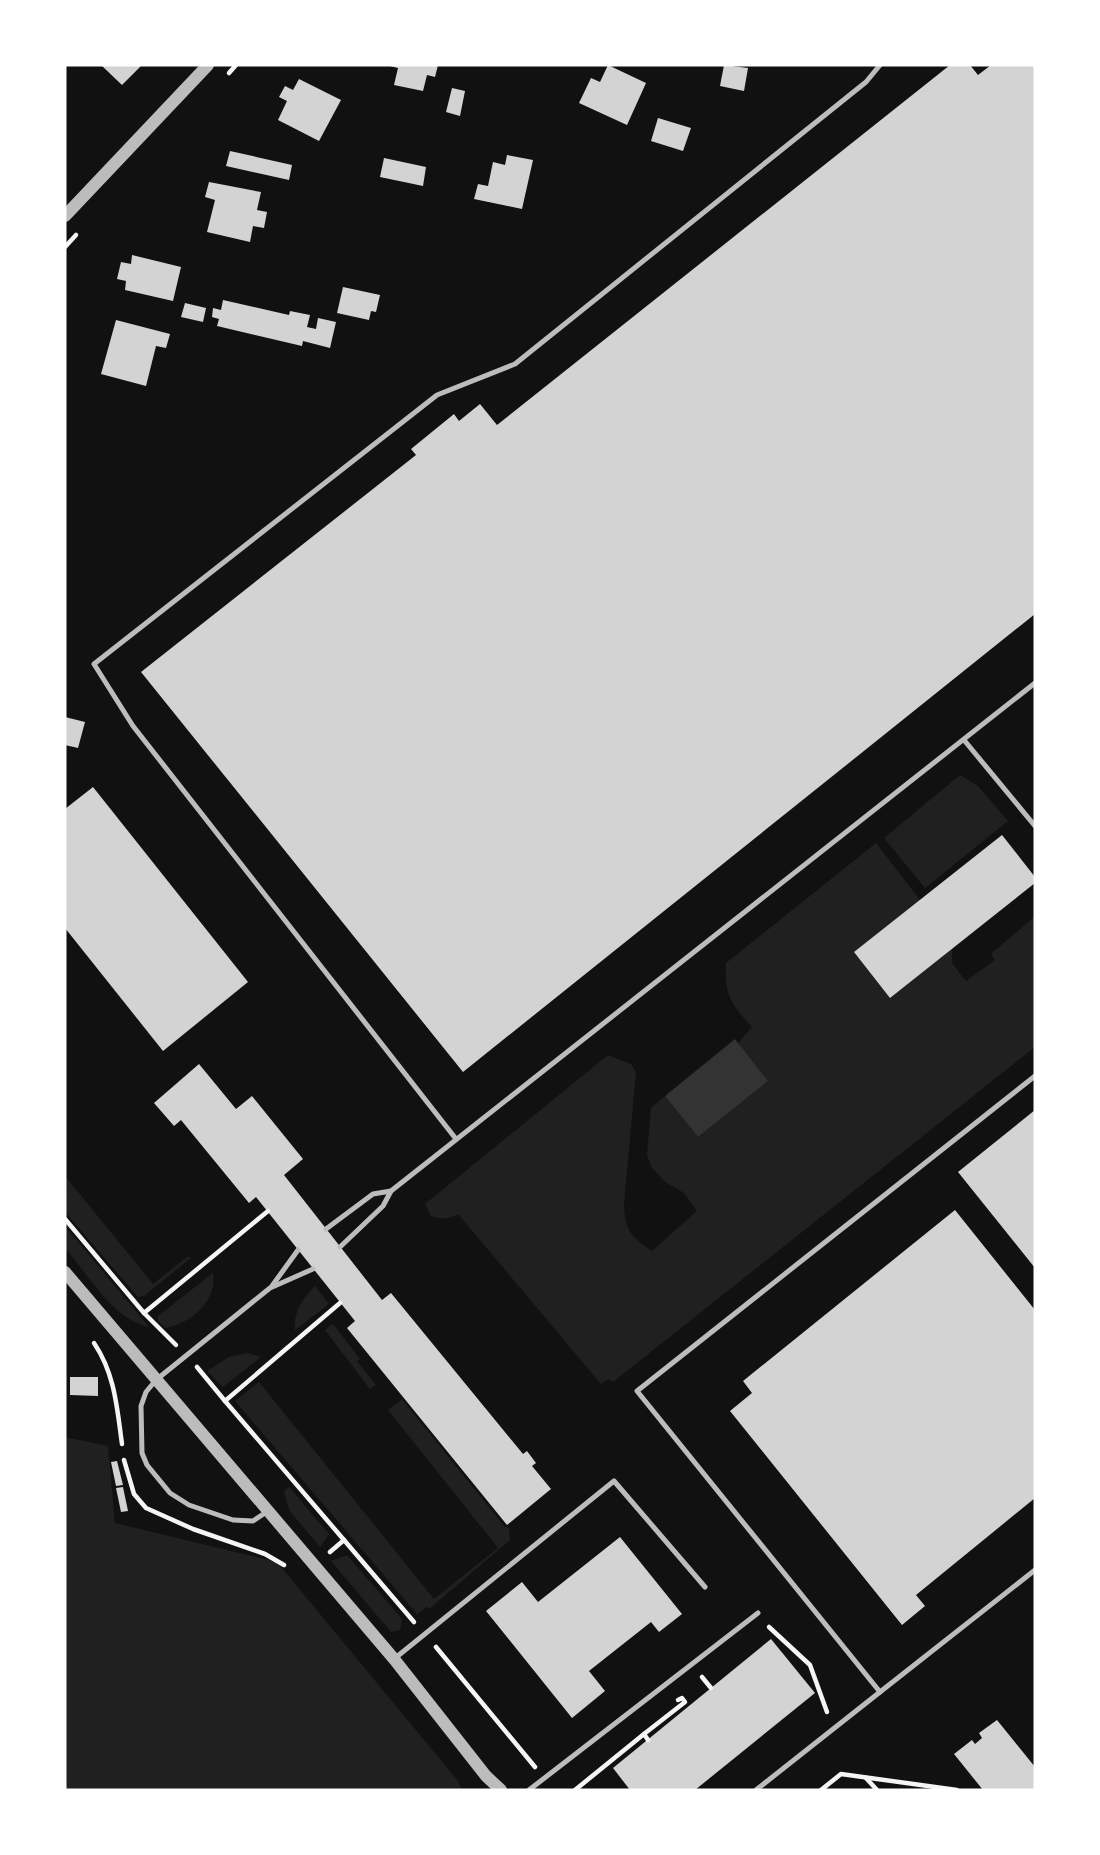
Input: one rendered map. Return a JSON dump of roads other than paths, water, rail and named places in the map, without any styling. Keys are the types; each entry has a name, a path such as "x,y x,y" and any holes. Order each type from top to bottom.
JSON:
{"street":[{"path":"65,216 208,65"},
{"path":"65,1272 394,1659 486,1776 501,1790"},
{"path":"486,1776 489,1790"}],"lane":[{"path":"456,1139 132,726 94,664 437,395 515,364 866,82 880,65"},
{"path":"340,1247 383,1206 391,1191 1035,683"},
{"path":"964,740 1035,826"},
{"path":"880,1692 637,1391 1035,1076"},
{"path":"326,1229 373,1194 391,1191"},
{"path":"268,1511 253,1521 233,1520 189,1505 170,1493 147,1465 142,1453 141,1406 146,1392 156,1380 270,1288 298,1250"},
{"path":"270,1288 313,1269"},
{"path":"394,1659 614,1481 705,1587"},
{"path":"756,1790 1035,1570"},
{"path":"529,1790 758,1613"}]}
